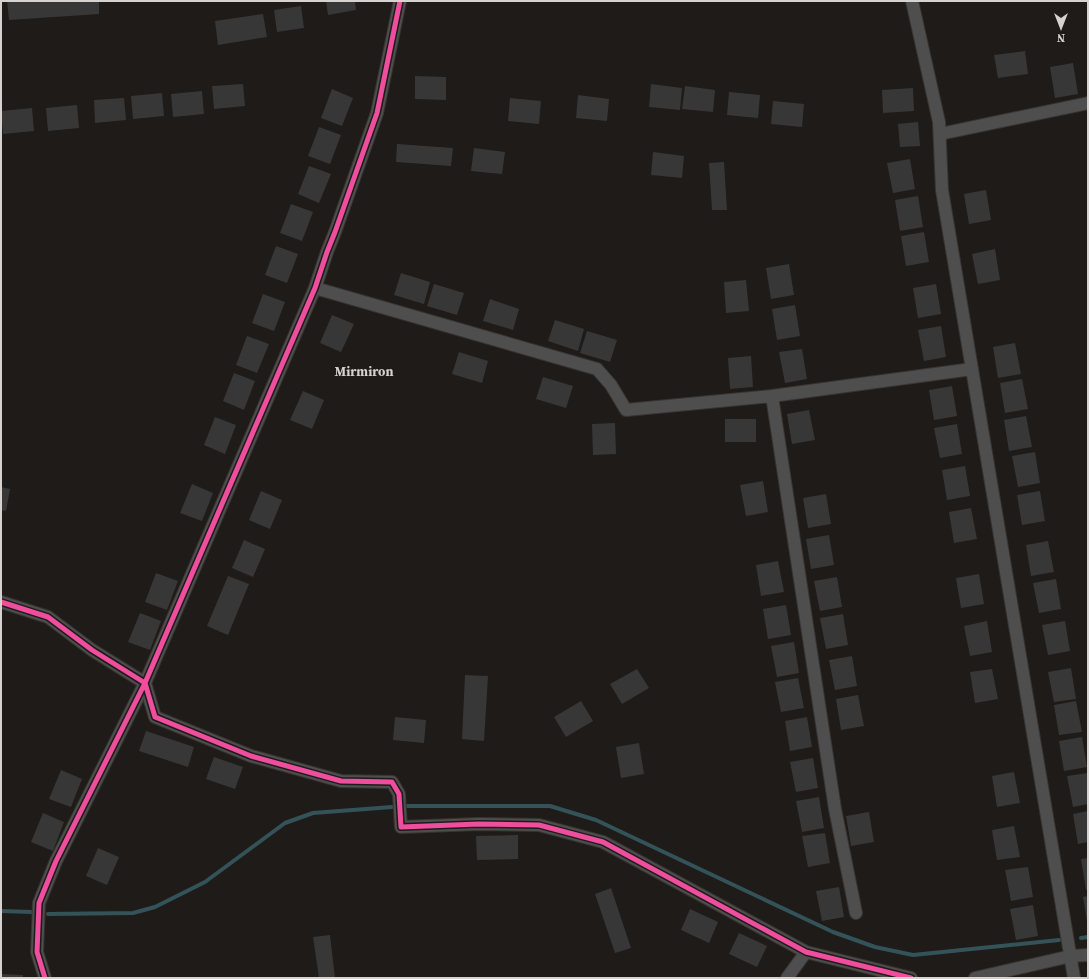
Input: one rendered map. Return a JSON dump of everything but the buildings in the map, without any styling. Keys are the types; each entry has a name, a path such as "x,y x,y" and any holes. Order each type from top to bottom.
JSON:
{"street":[{"path":"45,978 37,952 39,903 56,861 145,683 315,288 377,113 400,1"},
{"path":"912,1 939,122 942,190 1074,978"},
{"path":"940,134 1088,104"},
{"path":"315,288 597,370 611,385 626,410 772,396 972,369"},
{"path":"772,396 835,809 856,913"},
{"path":"1,602 48,617 92,650 145,683 156,717 250,756 341,781 392,782 399,794 401,827 479,824 539,825 603,842 806,952 911,978"},
{"path":"787,978 806,952"},
{"path":"975,978 1071,956 1088,955"}],"waterway":[{"path":"406,806 550,806 596,820 833,932 875,947 913,955 1059,940"},
{"path":"48,914 133,913 155,907 205,882 285,823 313,813 392,807"},
{"path":"1,911 32,912"},
{"path":"1081,938 1088,937"}],"cycle path":[{"path":"45,978 37,952 39,903 56,861 145,683 315,288 377,113 400,1"},
{"path":"1,602 48,617 92,650 145,683 155,717 251,756 341,781 392,782 399,794 401,827 479,824 539,825 603,842 806,952 911,978"}],"district":[{"name":"Mirmiron","path":"364,371"}]}
